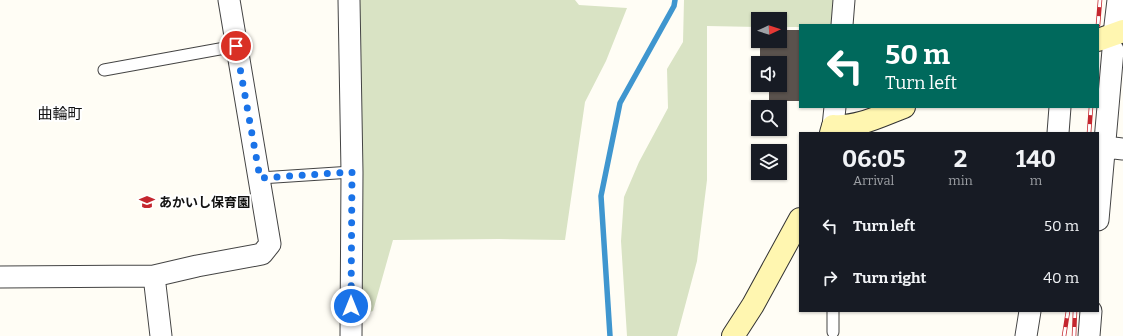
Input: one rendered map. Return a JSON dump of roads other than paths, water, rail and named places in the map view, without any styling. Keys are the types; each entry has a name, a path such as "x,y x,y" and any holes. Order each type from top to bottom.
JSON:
{"street":[{"path":"0,277 154,276 197,266 262,254 270,244 229,0"},
{"path":"349,0 352,172 351,336"},
{"path":"842,24 844,0"},
{"path":"1099,213 1108,147 1112,39 1118,0"},
{"path":"833,122 844,127 901,108"},
{"path":"1058,132 1060,108"},
{"path":"733,336 753,304 799,221"},
{"path":"154,276 161,336"},
{"path":"1026,336 1030,312"},
{"path":"1089,336 1091,312"}],"lane":[{"path":"104,70 236,46"},
{"path":"260,178 352,172"},
{"path":"833,312 833,332"}],"waterway":[{"path":"610,336 601,196 620,103 674,6 675,0"}],"railway":[{"path":"1098,24 1100,0"},
{"path":"1089,132 1091,108"},
{"path":"1064,336 1068,312"},
{"path":"1074,336 1075,312"}],"place":[{"name":"あかいし保育園","path":"147,202"}],"district":[{"name":"曲輪町","path":"60,114"}]}
